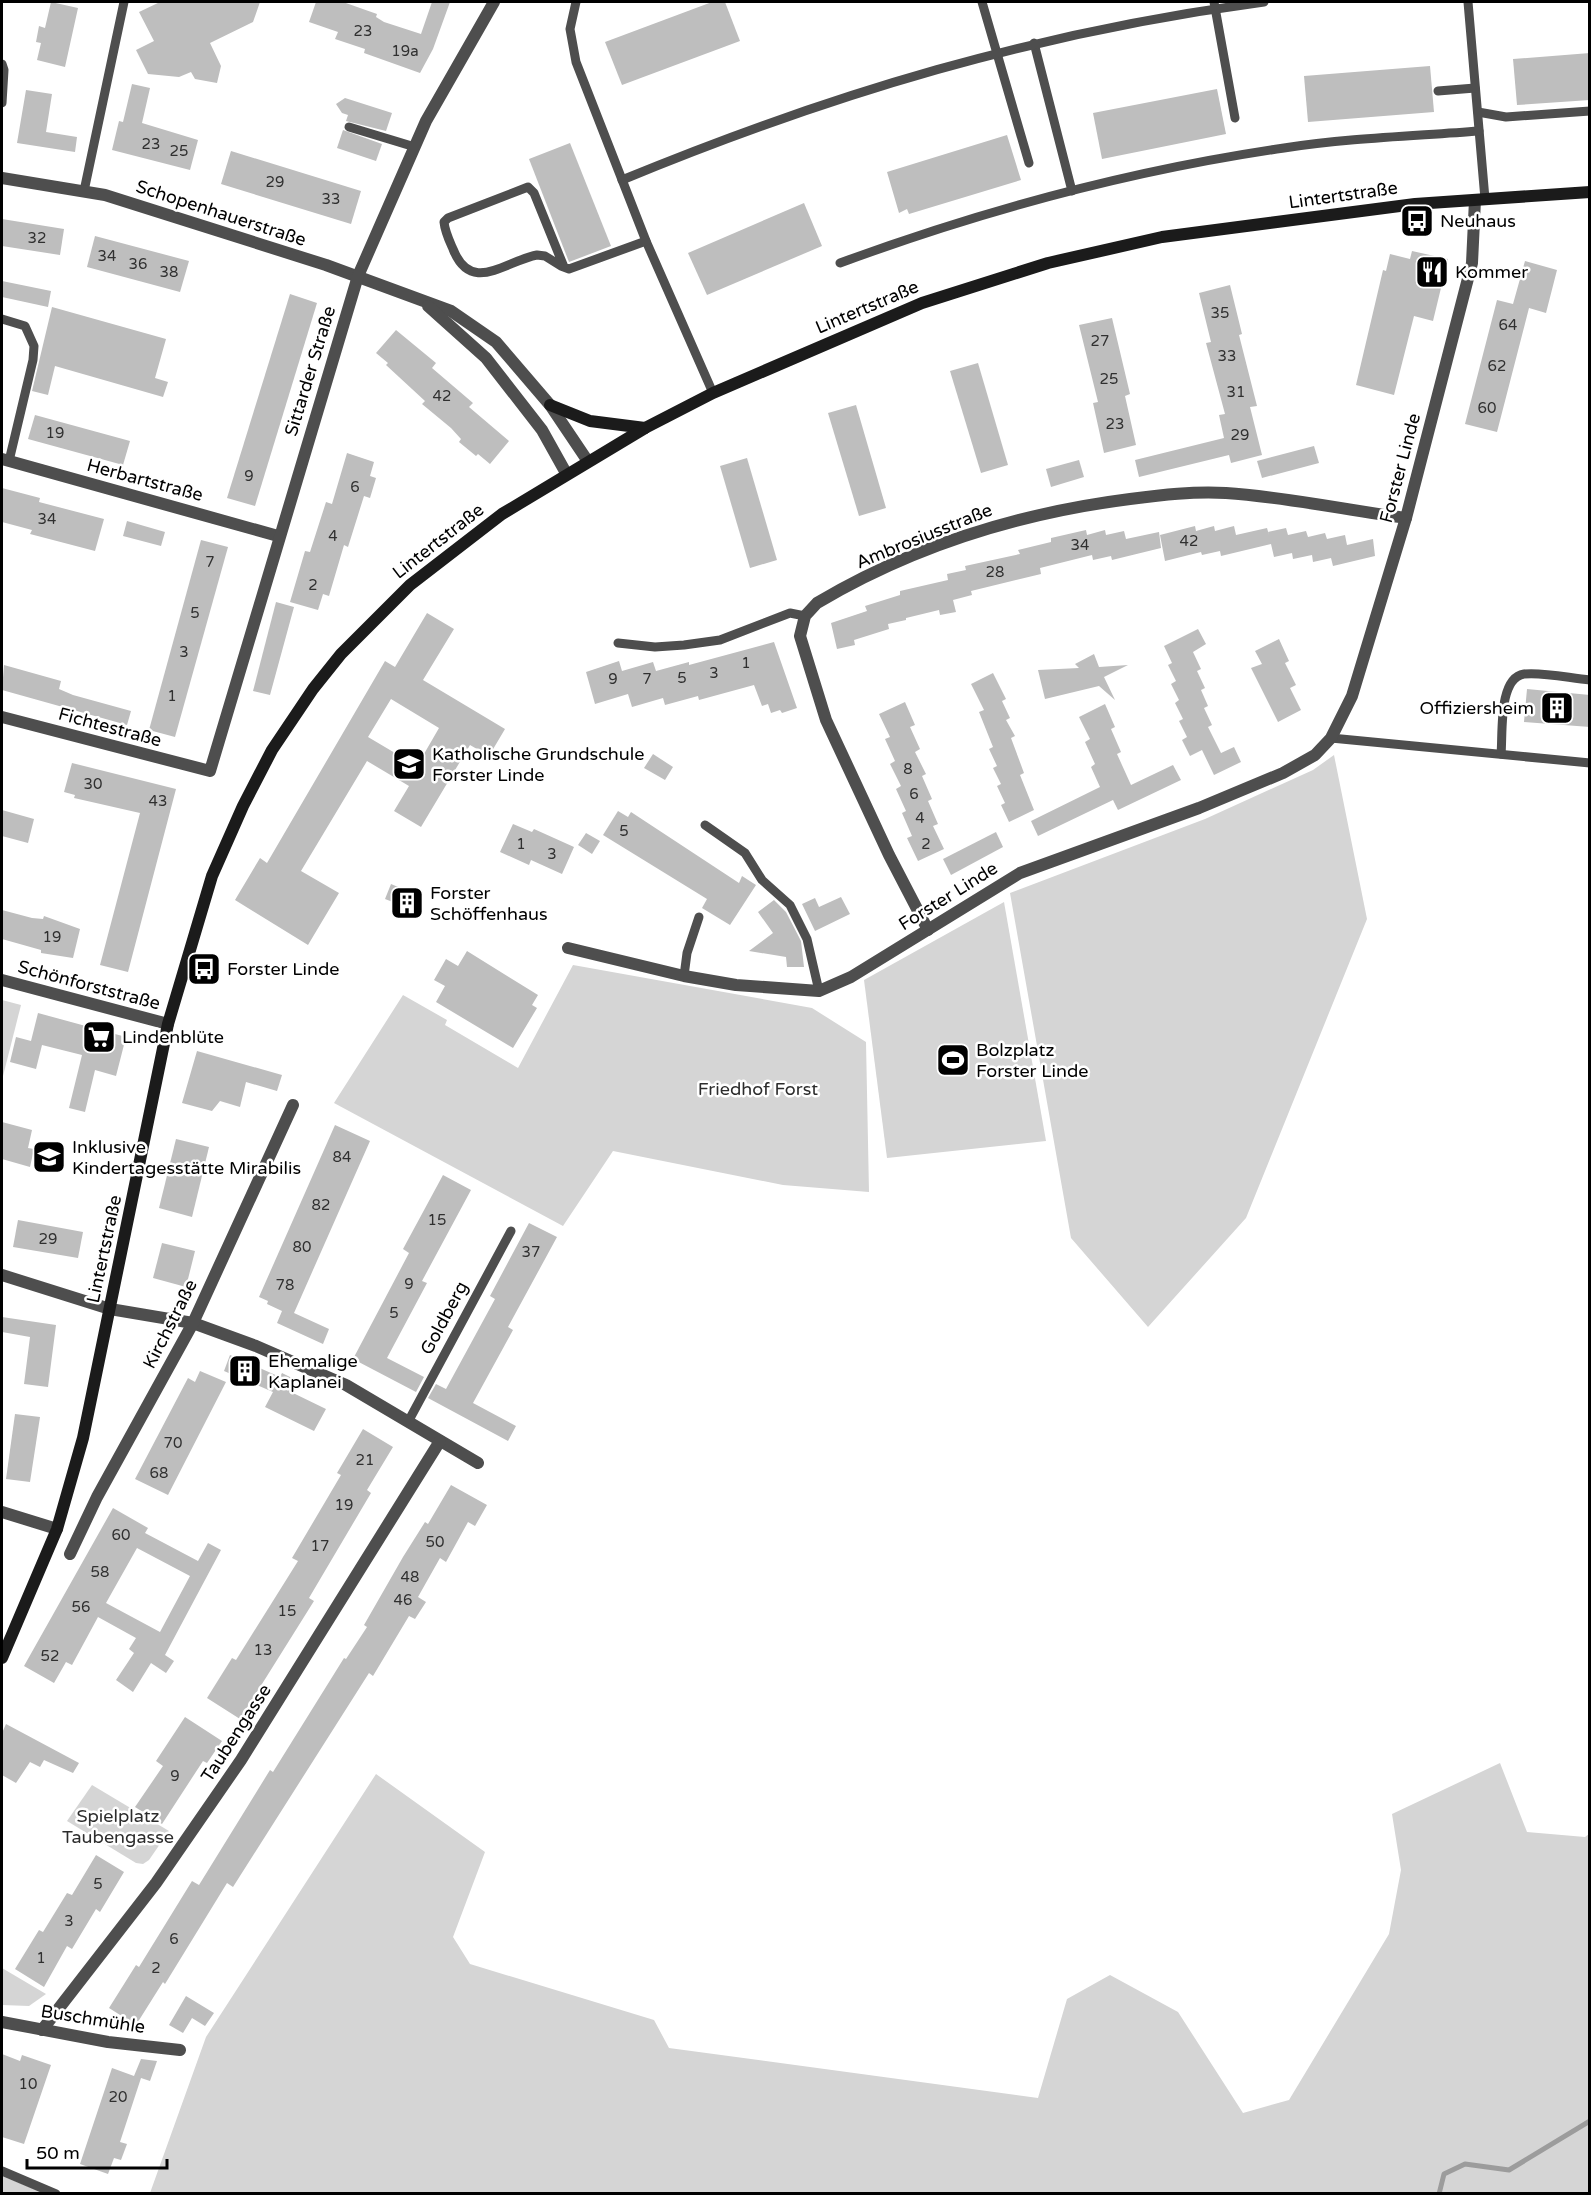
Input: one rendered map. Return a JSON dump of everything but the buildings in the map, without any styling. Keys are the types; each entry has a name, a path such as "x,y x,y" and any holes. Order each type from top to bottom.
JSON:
{"main road":[{"name":"Lintertstraße","path":"2,1658 57,1529 83,1438 168,1024 212,876 243,806 272,750 313,689 340,654 372,621 432,566 502,514 587,460 713,393 922,303 1048,263 1162,237 1415,204 1590,192"},
{"path":"550,405 590,421 645,428"}],"street":[{"name":"Sittarder Straße","path":"210,771 278,536 358,276 426,121 495,2"},
{"name":"Schopenhauerstraße","path":"2,178 105,195 358,276 424,303 451,311 496,342 550,405 587,460"},
{"name":"Forster Linde","path":"568,948 684,976 736,985 819,991 850,977 1020,873 1199,808 1282,774 1315,755 1331,738 1352,696 1406,518 1472,263 1480,200"},
{"name":"Schopenhauerstraße","path":"424,303 486,358 542,430 566,473"},
{"name":"Herbartstraße","path":"5,460 278,536"},
{"name":"Ambrosiusstraße","path":"805,616 817,603 835,592 981,529 1043,512 1102,502 1162,495 1225,493 1406,518"},
{"path":"805,616 800,636 826,720 889,855 928,930"},
{"name":"Fichtestraße","path":"2,717 210,771"},
{"name":"Schönforststraße","path":"2,980 168,1024"},
{"name":"Kirchstraße","path":"70,1554 97,1497 193,1323 293,1105"},
{"path":"2,1275 110,1308 193,1323 346,1385 478,1463"},
{"name":"Taubengasse","path":"42,2030 156,1882 241,1760 440,1441"},
{"path":"2,1512 57,1529"},
{"name":"Buschmühle","path":"2,2022 108,2042 180,2050"}],"lane":[{"path":"84,191 124,2"},
{"path":"576,2 570,29 574,53 646,241 713,393"},
{"path":"982,2 1029,163"},
{"path":"622,180 814,106 996,52 1215,5 1264,2"},
{"path":"1468,2 1478,112 1480,200"},
{"path":"1215,5 1235,118"},
{"path":"1034,43 1072,191"},
{"path":"2,64 4,70 2,103"},
{"path":"1438,91 1475,88"},
{"path":"1478,112 1506,117 1590,111"},
{"path":"349,127 414,147"},
{"path":"840,263 911,237 1072,191 1214,159 1287,147 1479,131"},
{"path":"564,267 534,193 528,187 448,218 444,222 458,261 472,271 488,272 537,255 545,256 564,267 578,267 646,241"},
{"path":"2,319 25,326 34,346 5,460"},
{"path":"618,643 654,647 693,644 720,640 790,613 805,616"},
{"path":"1502,754 1504,696 1511,681 1523,674 1590,680"},
{"path":"1331,738 1590,764"},
{"path":"705,825 745,852 762,880 790,905 807,939 819,991"},
{"path":"684,976 687,952 699,917"},
{"name":"Goldberg","path":"408,1422 511,1231"},
{"path":"2,2171 56,2193"}],"green space":[{"path":"1334,755 1367,919 1246,1218 1148,1327 1071,1238 1010,893 1205,819 1313,770"},
{"name":"Bolzplatz Forster Linde","path":"1004,902 1046,1141 887,1158 864,980"},
{"name":"Friedhof Forst","path":"573,965 812,1008 866,1042 869,1192 783,1185 613,1151 563,1226 334,1103 403,995 447,1020 445,1025 518,1068"},
{"path":"2,1000 21,1005 2,1080"},
{"path":"1500,1763 1527,1832 1585,1837 1589,1834 1589,2193 150,2193 206,2037 376,1774 485,1852 453,1937 470,1964 654,2020 669,2048 1038,2098 1067,1999 1110,1975 1178,2012 1243,2113 1289,2100 1389,1934 1401,1870 1392,1814"},
{"name":"Spielplatz Taubengasse","path":"92,1785 169,1831 149,1860 143,1864 136,1863 67,1821"},
{"path":"2,1968 46,1994 29,2006 2,2005"},
{"path":"2,2176 44,2193 2,2193"}],"waterway":[{"path":"1439,2194 1444,2174 1465,2164 1509,2170 1590,2121"}],"place":[{"name":"Neuhaus","path":"1417,221"},
{"name":"Kommer","path":"1432,272"},
{"name":"Offiziersheim","path":"1557,708"},
{"name":"Katholische Grundschule Forster Linde","path":"409,764"},
{"name":"Forster Schöffenhaus","path":"407,903"},
{"name":"Forster Linde","path":"204,969"},
{"name":"Lindenblüte","path":"99,1037"},
{"name":"Bolzplatz Forster Linde","path":"953,1060"},
{"name":"Inklusive Kindertagesstätte Mirabilis","path":"49,1157"},
{"name":"Ehemalige Kaplanei","path":"245,1371"}]}
